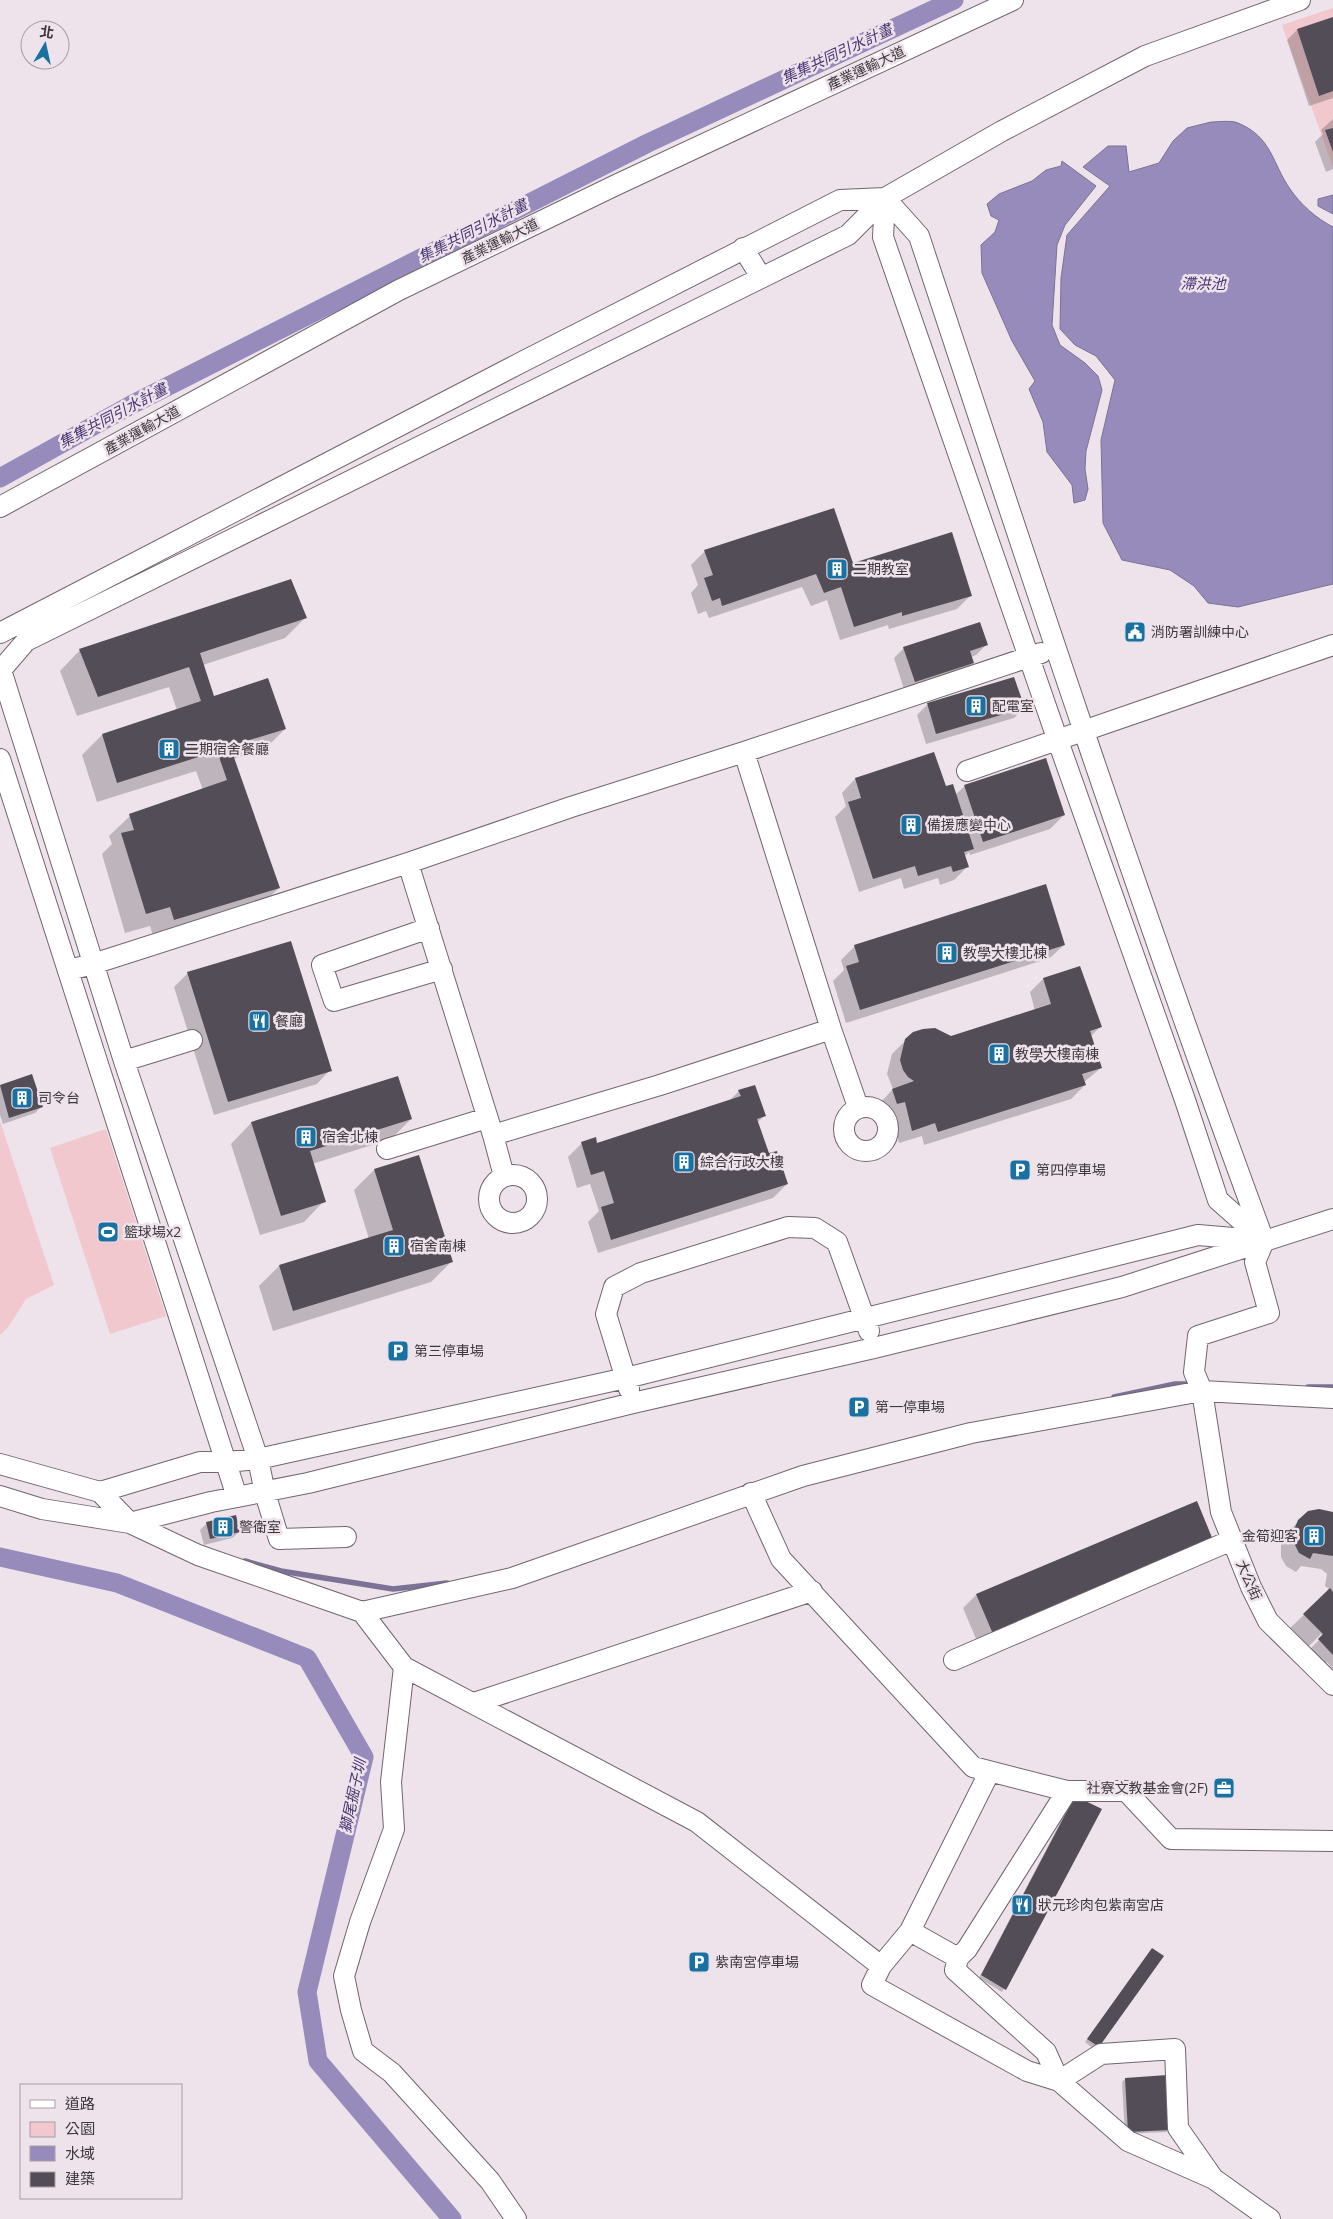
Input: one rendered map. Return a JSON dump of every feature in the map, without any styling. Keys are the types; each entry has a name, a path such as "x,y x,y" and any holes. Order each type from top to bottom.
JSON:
{"street":[{"name":"產業運輸大道","path":"0,507 399,290 1013,0"},
{"path":"346,1537 279,1539 265,1493 258,1459 124,1061 1,670 26,641 848,235 885,198 1002,131 1145,56 1300,0"},
{"path":"0,633 743,248 840,200 885,198"},
{"path":"885,198 919,236 1083,732 1209,1092 1264,1241"},
{"path":"885,198 883,237 1185,1100 1218,1200 1264,1241"},
{"path":"743,248 761,277"},
{"path":"524,361 541,386"},
{"path":"350,452 364,474"},
{"path":"968,771 1333,646"},
{"path":"69,970 93,964 408,863 571,806 744,752 1055,648"},
{"path":"744,752 831,1029 858,1107"},
{"path":"0,758 237,1497"},
{"path":"408,863 504,1176"},
{"path":"429,928 322,965 334,1002 442,969"},
{"path":"387,1149 490,1127 660,1085 831,1029"},
{"path":"124,1061 192,1040"},
{"path":"130,1523 237,1497 265,1493 1122,1287 1333,1219"},
{"path":"633,1403 606,1314 614,1286 641,1273 788,1227 815,1228 837,1242 874,1348"},
{"path":"100,1492 200,1462 258,1459 626,1378 1198,1235 1264,1241"},
{"name":"大公街","path":"1264,1241 1255,1262 1269,1313 1198,1336 1194,1372 1202,1391 1221,1512 1250,1587 1268,1621 1333,1685"},
{"path":"0,1496 42,1509 130,1523 198,1555 362,1612 512,1578 803,1476 971,1433 1202,1391 1333,1398"},
{"path":"0,1464 100,1492 130,1523"},
{"path":"751,1494 781,1559 973,1768 1067,1791 1126,1790 1171,1839 1333,1841"},
{"path":"954,1660 1232,1540"},
{"path":"474,1703 812,1591"},
{"path":"362,1612 404,1667 697,1822 881,1966"},
{"path":"404,1667 391,1782 394,1829 360,1922 344,1976 351,2010 363,2051 392,2072 490,2181 516,2219"},
{"path":"989,1773 910,1930 881,1966 872,1985 1028,2071 1059,2082 1128,2142 1214,2179 1270,2219"},
{"path":"1059,2082 1046,2052 955,1970 958,1958 967,1949 1067,1791"},
{"path":"910,1930 958,1958"},
{"path":"1059,2082 1101,2054 1175,2049 1178,2128 1214,2179"}],"green space":[{"path":"1333,8 1333,167 1282,25"},
{"path":"0,1121 54,1285 26,1299 9,1326 0,1335"},
{"name":"籃球場x2","path":"106,1129 166,1316 110,1334 50,1148"}],"water":[{"name":"滯洪池","path":"1211,122 1235,122 1258,136 1265,143 1294,195 1309,211 1333,227 1333,584 1238,607 1208,603 1194,586 1170,570 1122,560 1103,523 1101,440 1115,380 1096,356 1075,345 1060,329 1061,278 1067,235 1110,186 1083,167 1108,146 1126,146 1129,172 1159,163 1173,141 1187,128"},
{"path":"1062,161 1096,186 1065,225 1057,245 1052,325 1060,345 1085,363 1098,376 1102,390 1086,451 1085,469 1088,489 1085,500 1074,503 1072,485 1047,452 1043,422 1029,389 1035,381 1012,341 982,273 981,245 995,232 999,220 991,216 987,204 999,194 1032,181 1046,170 1061,166"},
{"path":"1333,195 1333,214 1318,206 1318,199"}],"building":[{"path":"1333,17 1333,91 1319,96 1297,29"},
{"path":"1333,128 1333,152 1325,130"},
{"name":"二期教室","path":"834,508 853,563 952,532 972,596 902,616 902,612 854,627 841,587 824,593 816,574 722,606 720,598 712,601 704,578 713,575 704,550"},
{"name":"二期宿舍餐廳","path":"291,579 307,618 200,653 214,696 268,678 286,729 230,746 280,888 174,920 170,907 146,914 121,833 134,830 129,814 227,780 217,751 117,783 102,734 201,701 189,667 98,697 79,649"},
{"path":"980,622 988,645 970,651 974,663 915,682 903,647"},
{"name":"配電室","path":"1014,677 1025,708 936,734 927,703"},
{"name":"備援應變中心","path":"934,752 946,786 953,784 974,849 964,852 969,867 953,872 951,866 918,876 915,866 873,879 848,802 861,798 855,778"},
{"path":"1046,758 1065,815 983,842 964,785"},
{"name":"教學大樓北棟","path":"1046,884 1065,945 860,1010 846,966 859,962 854,945"},
{"name":"餐廳","path":"291,941 332,1071 228,1102 187,972"},
{"name":"教學大樓南棟","path":"1080,966 1102,1027 1090,1031 1102,1068 1082,1074 1086,1085 938,1132 935,1123 912,1131 905,1102 897,1104 892,1089 914,1081 903,1070 900,1060 905,1039 913,1032 935,1028 951,1036 1051,1004 1043,978"},
{"name":"司令台","path":"32,1074 43,1107 9,1118 0,1085"},
{"name":"宿舍北棟","path":"398,1076 412,1119 310,1151 326,1202 281,1216 251,1122"},
{"name":"綜合行政大樓","path":"755,1085 766,1116 757,1119 769,1153 777,1151 788,1184 611,1240 601,1207 614,1203 604,1171 591,1175 581,1142 596,1137 597,1143 741,1096 738,1090"},
{"name":"宿舍南棟","path":"419,1155 453,1262 293,1311 279,1265 393,1230 374,1169"},
{"path":"1197,1501 1213,1540 993,1634 976,1594"},
{"name":"金筍迎客","path":"1319,1509 1333,1512 1333,1556 1313,1553 1310,1559 1299,1553 1294,1543 1294,1530 1298,1520 1308,1511"},
{"name":"警衛室","path":"236,1515 240,1532 210,1539 206,1522"},
{"path":"1330,1588 1333,1592 1333,1655 1318,1639 1323,1634 1303,1614"},
{"path":"1075,1796 1102,1809 1006,1990 981,1975"},
{"path":"1152,1948 1164,1956 1099,2047 1087,2039"},
{"path":"1167,2075 1170,2130 1128,2132 1125,2078"}],"waterway":[{"name":"集集共同引水計畫","path":"0,478 131,405 648,143 954,0"},
{"path":"1114,1397 1175,1384 1191,1384"},
{"path":"1308,1387 1333,1387"},
{"name":"獅尾掘子圳","path":"0,1557 117,1583 307,1658 364,1757 307,1992 318,2061 452,2219"},
{"path":"245,1561 281,1571 393,1589 447,1583"}],"place":[{"name":"二期教室","path":"837,569"},
{"name":"消防署訓練中心","path":"1135,632"},
{"name":"配電室","path":"976,706"},
{"name":"二期宿舍餐廳","path":"169,749"},
{"name":"備援應變中心","path":"911,825"},
{"name":"教學大樓北棟","path":"947,953"},
{"name":"餐廳","path":"259,1021"},
{"name":"教學大樓南棟","path":"999,1054"},
{"name":"司令台","path":"22,1098"},
{"name":"宿舍北棟","path":"306,1137"},
{"name":"綜合行政大樓","path":"684,1162"},
{"name":"第四停車場","path":"1020,1170"},
{"name":"籃球場x2","path":"108,1232"},
{"name":"宿舍南棟","path":"394,1246"},
{"name":"第三停車場","path":"398,1351"},
{"name":"第一停車場","path":"859,1407"},
{"name":"警衛室","path":"223,1527"},
{"name":"金筍迎客","path":"1314,1536"},
{"name":"社寮文教基金會(2F)","path":"1224,1788"},
{"name":"狀元珍肉包紫南宮店","path":"1022,1905"},
{"name":"紫南宮停車場","path":"699,1962"}]}
